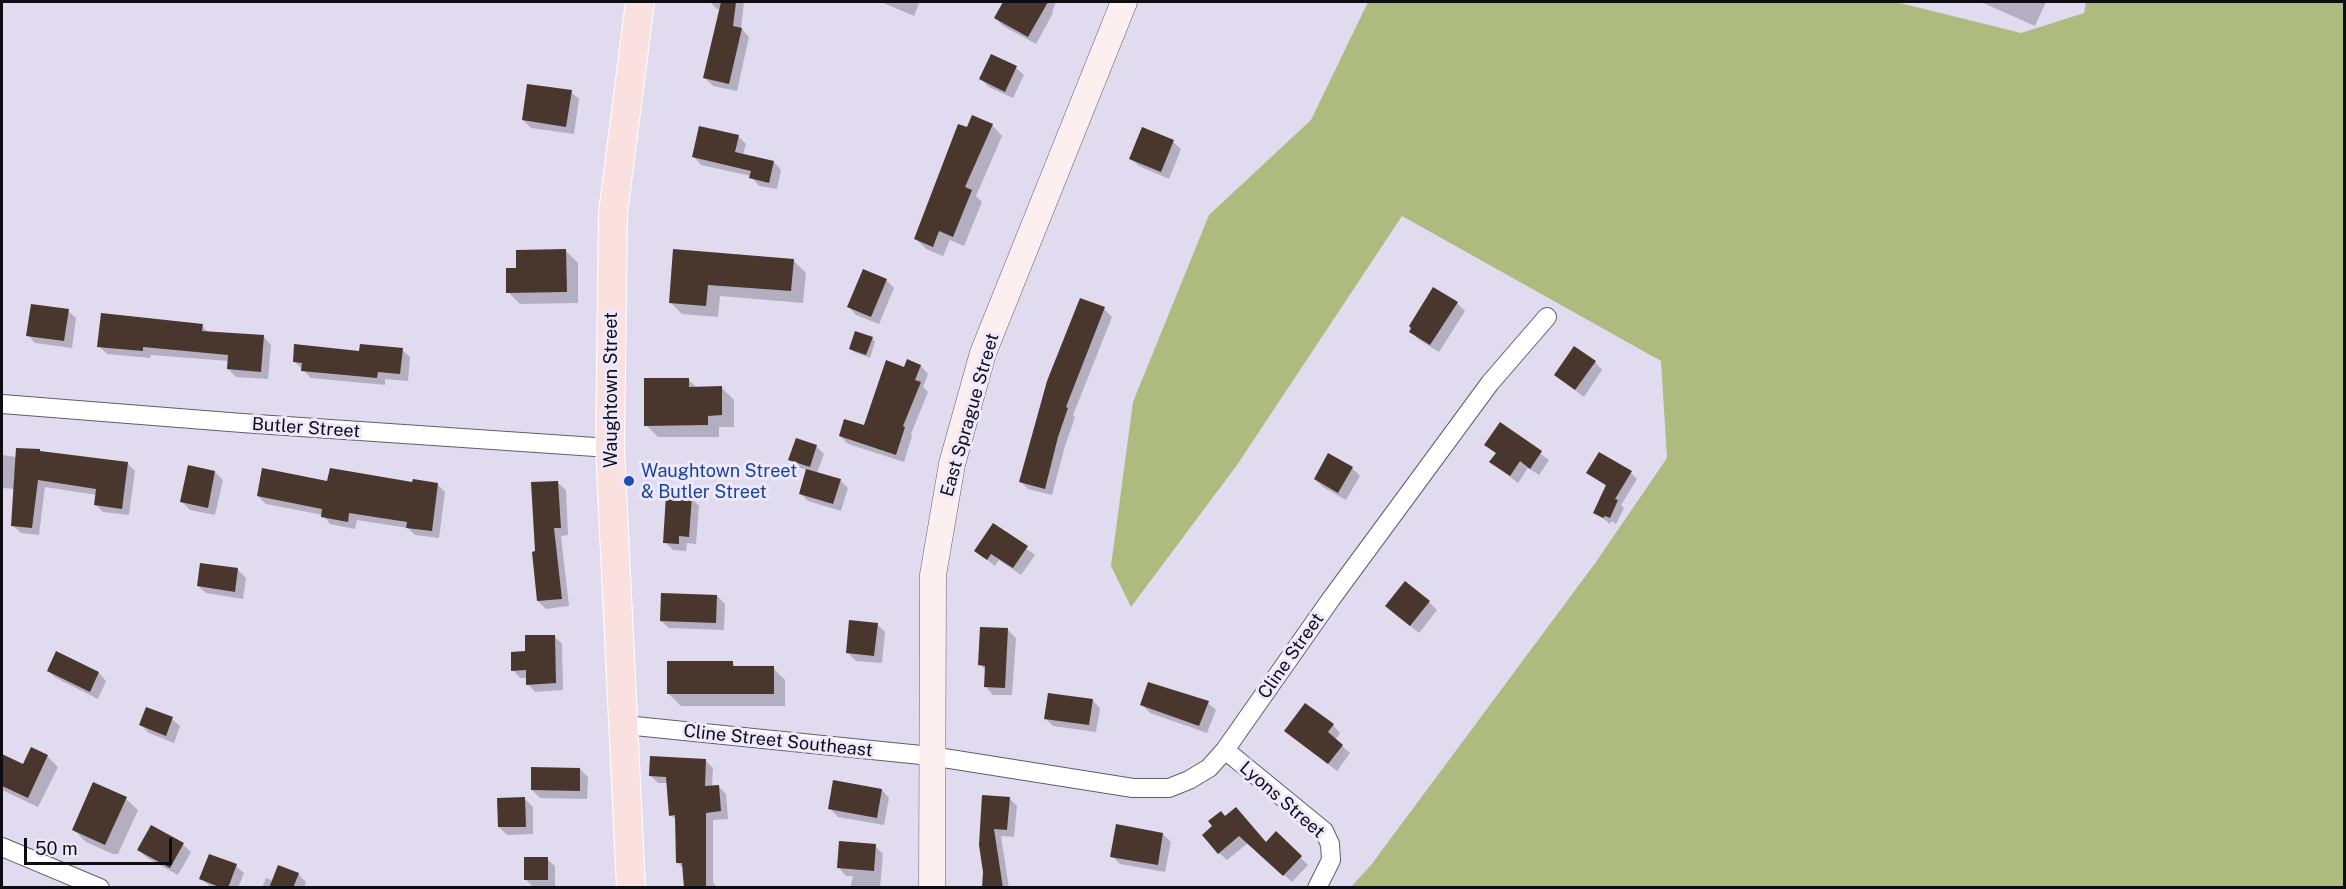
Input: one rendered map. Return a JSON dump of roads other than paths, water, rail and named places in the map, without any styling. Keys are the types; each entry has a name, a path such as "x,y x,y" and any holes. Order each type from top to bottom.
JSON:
{"main road":[{"name":"Waughtown Street","path":"631,888 610,448 613,213 640,2"}],"street":[{"name":"East Sprague Street","path":"932,888 933,575 952,464 983,353 1124,2"},
{"name":"Cline Street","path":"931,756 1134,788 1169,788 1209,768 1225,750 1331,599 1490,383 1547,317"},
{"name":"Butler Street","path":"2,404 253,424 610,448"},
{"name":"Cline Street Southeast","path":"625,725 931,756"},
{"name":"Lyons Street","path":"1225,750 1324,831 1330,844 1331,860 1317,888"},
{"path":"2,847 99,888"}],"place":[{"name":"Waughtown Street & Butler Street","path":"629,481"}]}
